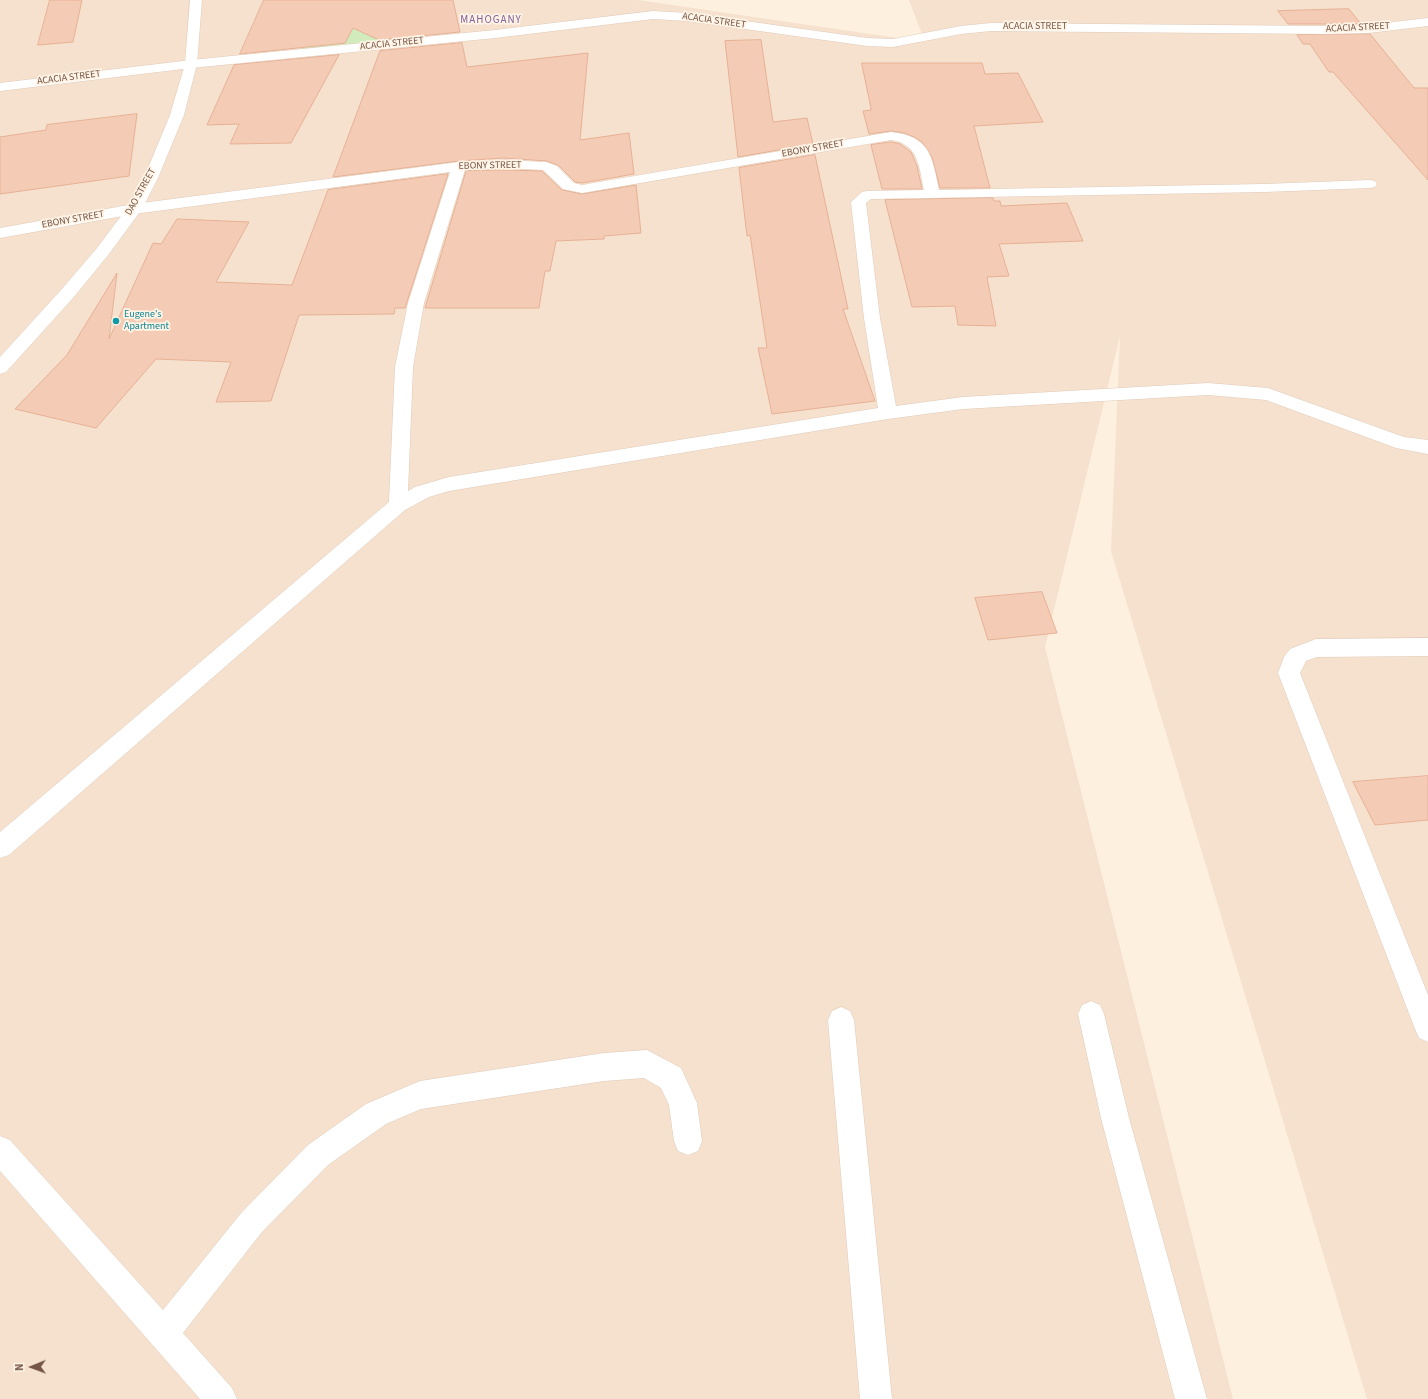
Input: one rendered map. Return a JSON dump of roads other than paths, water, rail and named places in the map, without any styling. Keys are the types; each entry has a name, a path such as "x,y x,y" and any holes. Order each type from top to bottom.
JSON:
{"street":[{"name":"DAO STREET","path":"0,368 67,294 103,251 134,209 151,178 174,121 190,64 196,0"},
{"name":"ACACIA STREET","path":"0,86 190,64 495,34 653,15 688,17 868,42 893,43 962,30 991,27 1324,30 1368,29 1428,22"},
{"name":"EBONY STREET","path":"0,233 134,209 459,166 503,164 546,166 551,168 566,185 572,188 582,189 891,136 902,136 916,144 926,164 932,194"},
{"path":"398,505 404,367 416,303 459,166"},
{"path":"888,413 872,318 858,202 867,195 1264,188 1370,184"},
{"path":"0,847 398,505 422,492 449,484 888,413 963,403 1208,390 1234,390 1268,394 1402,443 1428,447"},
{"path":"1428,647 1316,648 1298,655 1292,664 1289,673 1428,1029"},
{"path":"1091,1014 1115,1118 1191,1399"},
{"path":"841,1020 876,1399"},
{"path":"164,1334 252,1222 318,1155 376,1114 420,1095 604,1067 647,1064 671,1078 683,1103 688,1141"},
{"path":"0,1150 221,1399"}],"place":[{"name":"Eugene's Apartment","path":"116,321"}],"district":[{"name":"MAHOGANY","path":"491,21"}]}
